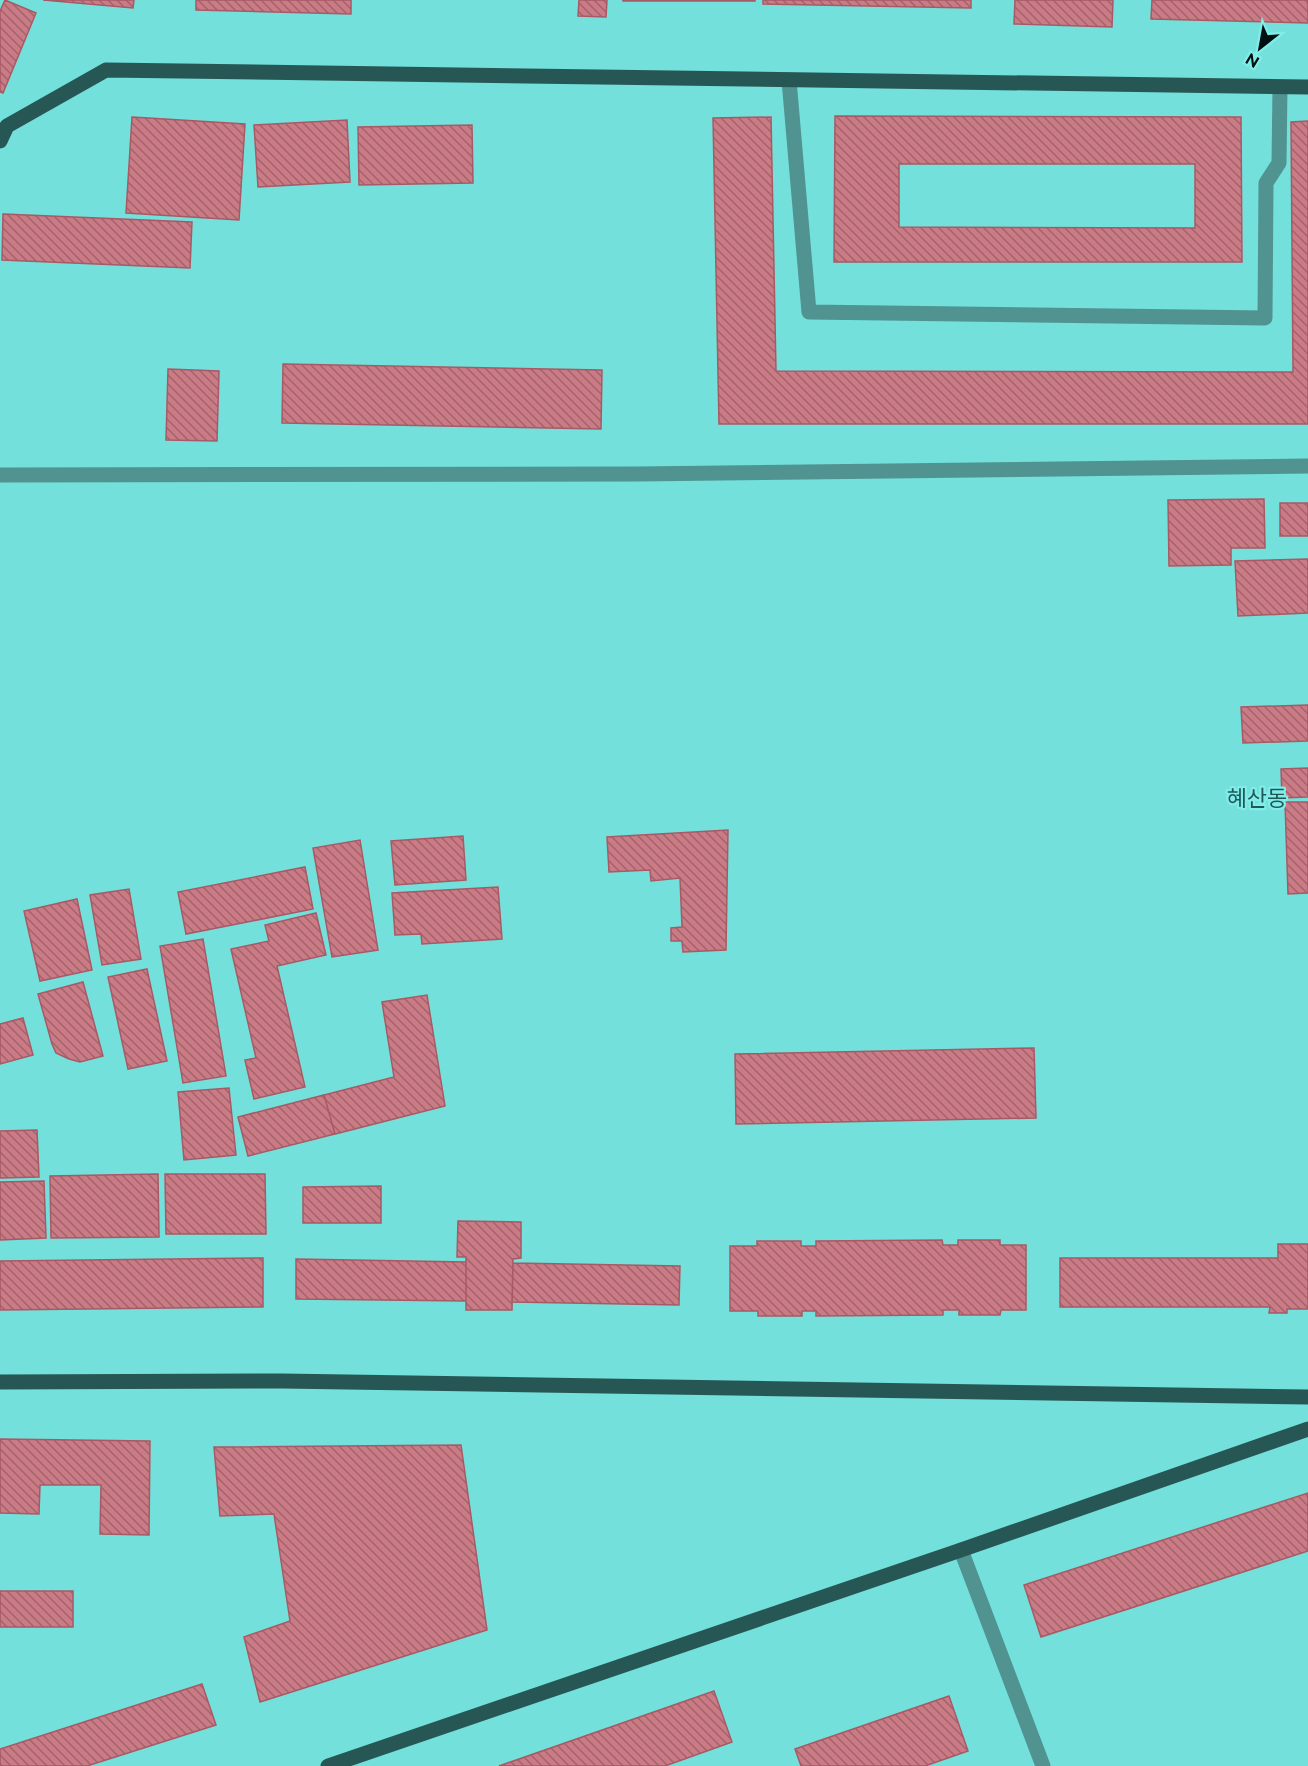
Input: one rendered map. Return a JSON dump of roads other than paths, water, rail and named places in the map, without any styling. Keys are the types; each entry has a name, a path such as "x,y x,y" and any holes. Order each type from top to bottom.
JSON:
{"main road":[{"path":"0,141 4,125 106,70 1308,87"},
{"path":"0,1382 282,1382 1308,1397"},
{"path":"328,1766 1308,1429"}],"street":[{"path":"789,80 809,312 1265,318 1266,183 1278,163 1280,87"},
{"path":"0,475 638,474 1308,466"},
{"path":"961,1550 1043,1766"}],"district":[{"name":"혜산동","path":"1257,798"}]}
